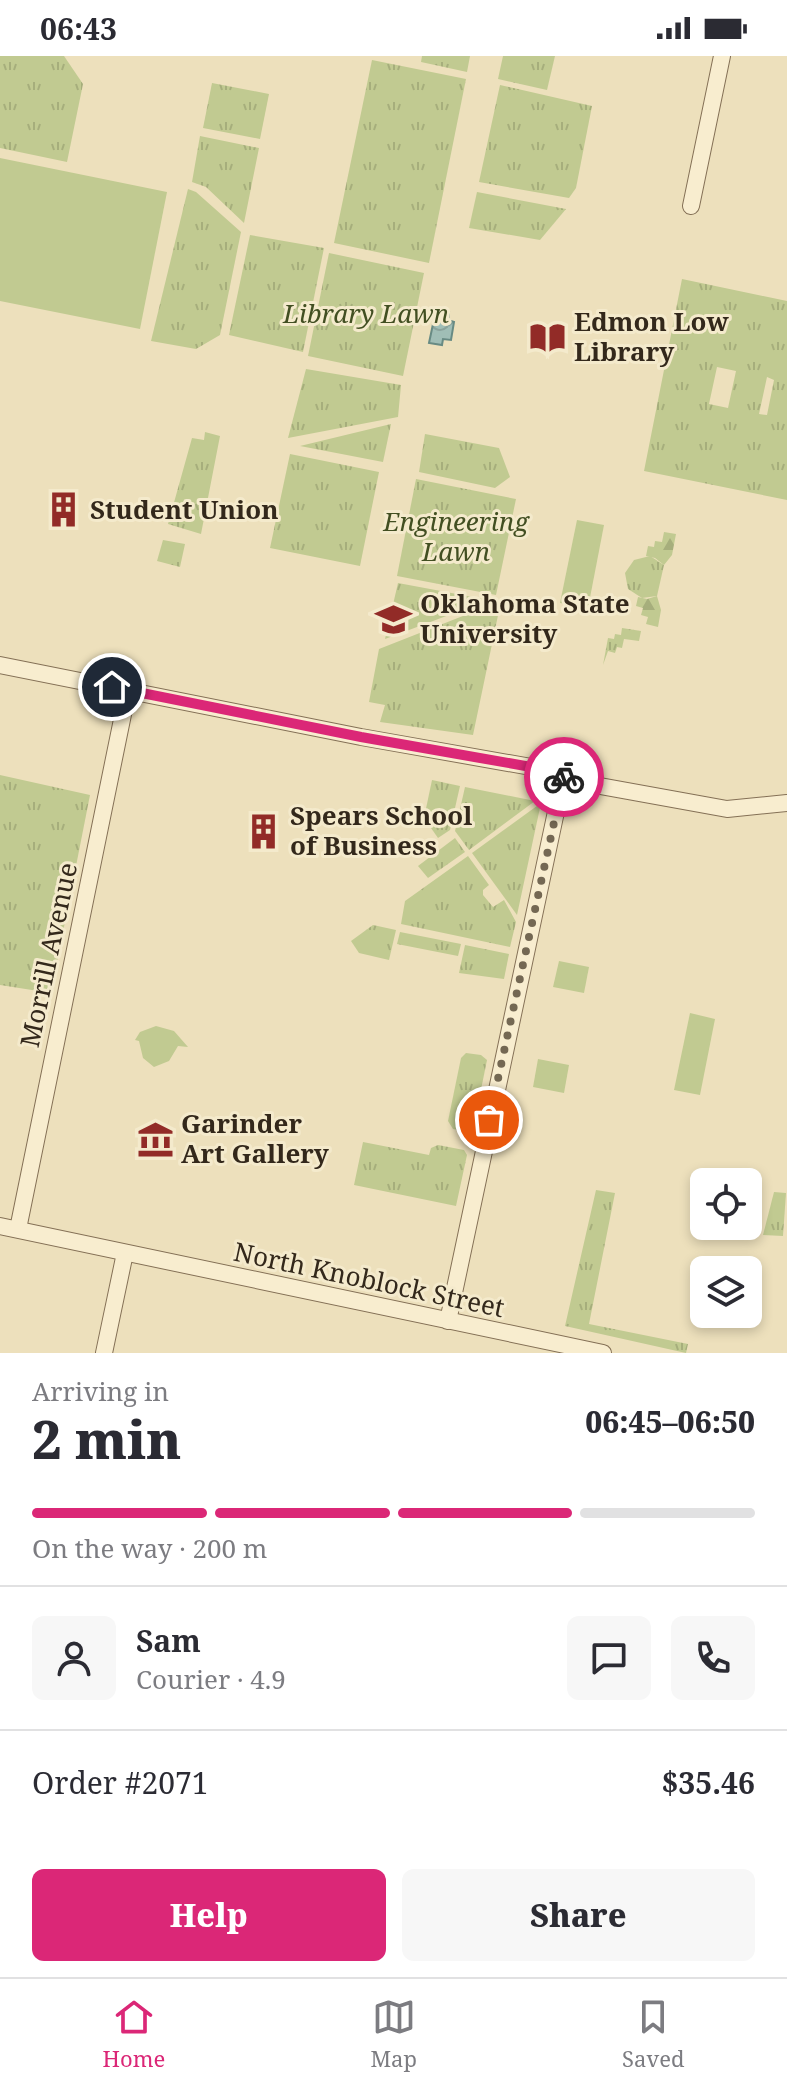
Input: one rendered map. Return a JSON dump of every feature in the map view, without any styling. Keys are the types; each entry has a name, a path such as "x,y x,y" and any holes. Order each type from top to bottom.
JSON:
{"street":[{"path":"691,206 722,56"},
{"path":"0,665 564,774 589,784 727,809 787,803"},
{"name":"Morrill Avenue","path":"18,1229 128,690"},
{"path":"448,1321 564,774"},
{"name":"North Knoblock Street","path":"0,1226 448,1321 521,1344 603,1353"},
{"path":"104,1353 125,1253"}],"green space":[{"path":"0,56 64,56 83,84 67,162 0,148"},
{"path":"422,56 470,56 467,72 421,62"},
{"path":"503,56 555,56 547,90 498,79"},
{"path":"372,60 466,79 429,263 334,243"},
{"path":"212,83 269,94 260,139 203,128"},
{"path":"500,85 592,106 576,188 569,198 479,182"},
{"path":"200,136 259,148 244,223 206,187 192,182"},
{"path":"0,158 167,192 140,329 0,301"},
{"path":"188,189 196,192 241,232 220,335 196,349 151,341"},
{"path":"477,192 566,209 540,240 469,228"},
{"path":"250,235 324,248 303,352 229,335"},
{"name":"Library Lawn","path":"329,253 424,273 403,376 308,356"},
{"path":"682,279 787,301 787,500 644,471","holes":["717,367 736,371 728,408 709,404","767,377 774,380 767,415 759,414"]},
{"path":"306,369 401,385 398,417 288,438"},
{"path":"391,424 383,462 300,446"},
{"path":"205,432 220,436 201,534 168,524 192,438 204,440"},
{"path":"425,434 499,448 510,477 495,488 419,472"},
{"name":"Engineering Lawn","path":"290,454 379,472 360,566 270,548"},
{"name":"Engineering Lawn","path":"416,479 516,499 496,595 397,576"},
{"path":"577,520 604,525 588,608 560,603"},
{"path":"664,532 676,534 672,555 664,565 646,556 648,546 654,547 655,541 662,542"},
{"path":"163,540 185,544 180,567 157,561"},
{"path":"650,556 664,565 657,596 642,598 628,589 625,573 634,560"},
{"path":"398,583 489,600 385,639"},
{"path":"657,596 661,610 658,627 646,624 648,617 641,615 643,608 636,606 638,597 647,599"},
{"path":"501,601 473,735 380,722 385,705 369,702 379,649"},
{"path":"622,628 641,631 639,641 624,639 622,648 617,647 615,653 608,651 603,665 608,638 621,635"},
{"path":"0,775 90,795 51,993 0,985"},
{"path":"432,780 460,786 450,830 438,838 424,818"},
{"path":"465,787 535,801 469,850 455,831"},
{"path":"541,803 517,915 472,853"},
{"path":"455,838 465,852 428,878 418,866"},
{"path":"468,856 489,885 483,890 483,895 493,907 504,900 516,922 510,947 401,924 405,901"},
{"path":"373,925 396,930 389,960 359,953 351,941"},
{"path":"400,932 461,944 458,956 397,944"},
{"path":"465,945 509,954 504,979 459,973"},
{"path":"559,961 589,967 584,993 553,987"},
{"path":"690,1013 715,1019 700,1095 674,1090"},
{"path":"156,1026 174,1031 188,1047 178,1046 169,1061 154,1067 143,1058 139,1041 135,1040 140,1032"},
{"path":"466,1053 481,1055 487,1060 473,1129 465,1131 453,1129 448,1121 461,1058"},
{"path":"538,1059 569,1065 564,1093 533,1087"},
{"path":"363,1142 429,1155 431,1148 438,1145 464,1150 467,1155 456,1206 354,1185"},
{"path":"596,1190 615,1193 589,1324 688,1344 686,1353 565,1326"},
{"path":"774,1192 786,1193 783,1236 763,1235"}],"water":[{"path":"436,310 449,312 448,320 454,322 451,340 443,339 442,345 429,343"}],"way so far":[{"path":"489,1120 564,777"}],"place":[{"name":"Edmon Low Library","path":"548,337"},
{"name":"Student Union","path":"64,510"},
{"name":"Oklahoma State University","path":"394,619"},
{"name":"Spears School of Business","path":"264,831"},
{"name":"Garinder Art Gallery","path":"155,1139"}],"route":[{"path":"112,687 361,737 548,770 564,774 564,777"}]}
